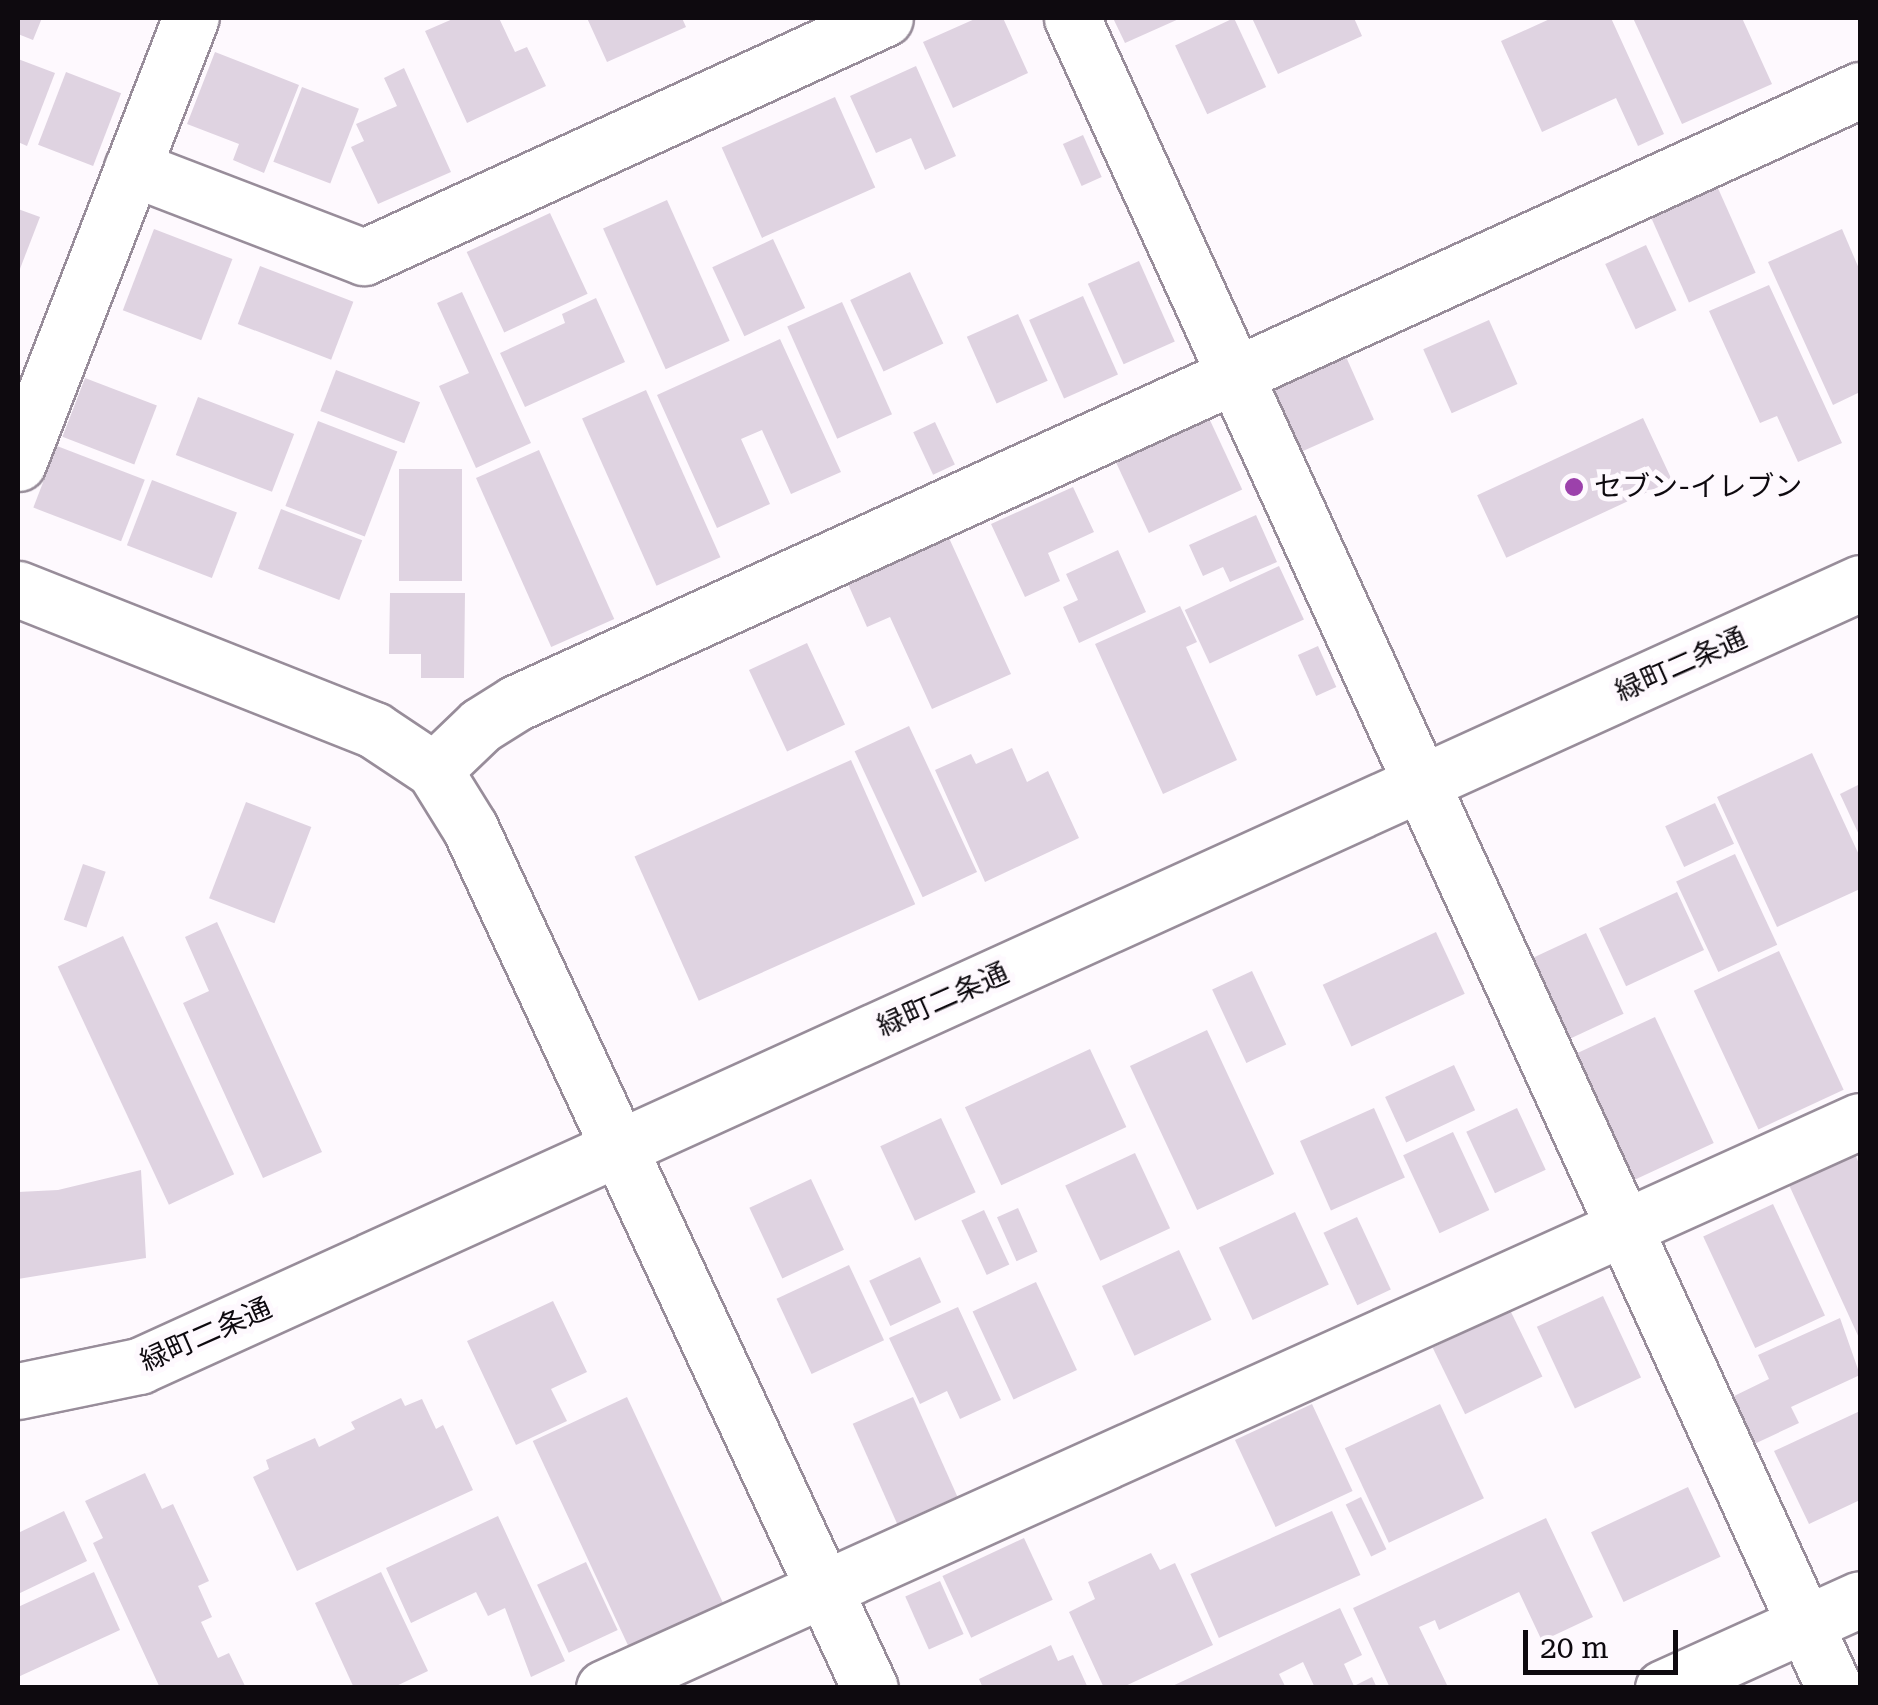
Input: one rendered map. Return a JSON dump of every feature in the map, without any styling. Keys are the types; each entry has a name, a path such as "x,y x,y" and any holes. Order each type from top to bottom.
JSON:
{"street":[{"path":"18,463 191,18"},
{"path":"132,168 364,257 885,18"},
{"path":"1072,18 1424,782 1834,1688"},
{"path":"434,770 482,724 516,703 1860,90"},
{"name":"緑町二条通","path":"18,1391 139,1366 1860,583"},
{"path":"18,590 374,730 434,770 470,828 870,1688"},
{"path":"604,1688 1860,1121"},
{"path":"1663,1688 1860,1599"}],"building":[{"path":"18,18 42,18 33,40 18,34"},
{"path":"455,18 499,18 515,52 527,47 546,86 467,123 425,31"},
{"path":"587,18 682,18 686,27 607,62"},
{"path":"977,18 1003,18 1028,73 953,108 923,42"},
{"path":"1113,18 1181,18 1125,43"},
{"path":"1234,18 1266,87 1207,114 1175,45"},
{"path":"1252,18 1354,18 1362,36 1278,74"},
{"path":"1552,18 1611,18 1664,134 1638,146 1616,98 1542,132 1501,41"},
{"path":"1633,18 1742,18 1772,84 1682,124"},
{"path":"215,52 299,85 264,173 233,160 239,144 187,124"},
{"path":"18,59 55,73 27,146 18,142"},
{"path":"916,66 956,156 925,170 911,138 876,153 850,96"},
{"path":"404,68 451,172 378,204 351,147 364,141 356,124 397,106 384,78"},
{"path":"66,72 121,93 93,166 38,145"},
{"path":"302,87 359,109 330,184 273,162"},
{"path":"835,97 875,187 762,238 722,147"},
{"path":"1083,135 1102,177 1082,186 1063,144"},
{"path":"1717,186 1756,273 1689,302 1650,216"},
{"path":"667,200 730,341 666,369 603,228"},
{"path":"18,209 40,217 18,274"},
{"path":"550,213 588,294 504,333 467,252"},
{"path":"154,229 232,259 201,340 123,310"},
{"path":"1842,229 1860,271 1860,392 1833,405 1768,262"},
{"path":"773,239 805,308 744,336 712,267"},
{"path":"1646,245 1676,310 1636,329 1605,264"},
{"path":"1139,261 1175,341 1124,364 1088,284"},
{"path":"260,266 353,302 331,360 238,324"},
{"path":"910,272 943,344 884,371 850,300"},
{"path":"1769,285 1842,443 1798,462 1777,416 1760,423 1709,311"},
{"path":"462,292 531,443 476,468 439,386 469,373 437,303"},
{"path":"1083,296 1118,375 1064,399 1029,320"},
{"path":"596,298 625,362 525,407 500,353 565,323 562,314"},
{"path":"842,302 892,414 837,439 787,326"},
{"path":"1018,314 1048,381 997,403 967,337"},
{"path":"1489,320 1517,384 1452,413 1423,349"},
{"path":"780,339 841,472 791,494 762,430 741,439 770,504 717,528 657,395"},
{"path":"1343,350 1374,419 1274,464 1243,394"},
{"path":"336,370 420,402 404,443 320,411"},
{"path":"85,378 157,406 134,464 62,437"},
{"path":"646,390 720,557 656,586 582,418"},
{"path":"198,397 294,434 272,492 176,455"},
{"path":"1208,416 1242,489 1149,533 1115,460"},
{"name":"セブン-イレブン","path":"1643,418 1672,481 1506,558 1477,495"},
{"path":"318,421 397,451 365,536 285,506"},
{"path":"935,422 955,465 933,475 913,432"},
{"path":"57,446 145,480 121,541 33,508"},
{"path":"539,450 614,619 551,647 476,478"},
{"path":"399,469 462,469 462,581 399,581"},
{"path":"152,480 237,513 212,578 127,545"},
{"path":"1073,487 1094,532 1048,553 1060,581 1025,597 991,524"},
{"path":"281,509 362,540 339,600 258,569"},
{"path":"1256,515 1277,562 1230,582 1223,567 1203,576 1189,545"},
{"path":"949,538 1011,674 932,709 890,617 867,627 848,584"},
{"path":"1118,550 1146,612 1079,643 1063,607 1078,600 1066,574"},
{"path":"1279,566 1304,619 1210,663 1185,610"},
{"path":"390,593 465,593 464,678 421,678 421,654 389,654"},
{"path":"1180,606 1197,642 1186,647 1237,760 1163,794 1095,644"},
{"path":"807,643 845,725 787,752 749,670"},
{"path":"1318,646 1336,687 1316,696 1298,655"},
{"path":"909,726 977,872 923,897 855,751"},
{"path":"1012,748 1027,782 1048,771 1079,838 985,882 935,770 971,754 976,764"},
{"path":"1812,753 1860,857 1860,889 1777,927 1717,797"},
{"path":"851,760 915,904 699,1001 634,856"},
{"path":"1860,784 1860,837 1840,794"},
{"path":"246,802 311,827 274,923 209,898"},
{"path":"1715,803 1734,844 1684,867 1665,826"},
{"path":"1735,854 1777,945 1718,972 1676,881"},
{"path":"83,864 106,872 86,928 64,920"},
{"path":"1677,892 1704,950 1626,986 1599,928"},
{"path":"217,922 322,1152 263,1178 183,1003 209,991 185,937"},
{"path":"1436,932 1465,994 1351,1046 1323,985"},
{"path":"1586,933 1624,1014 1559,1044 1522,963"},
{"path":"123,936 234,1174 169,1205 58,966"},
{"path":"1779,951 1844,1090 1758,1129 1694,991"},
{"path":"1252,971 1286,1044 1246,1063 1212,990"},
{"path":"1655,1017 1714,1143 1633,1181 1574,1055"},
{"path":"1207,1030 1274,1174 1197,1210 1130,1066"},
{"path":"1090,1049 1126,1127 1001,1185 965,1107"},
{"path":"1454,1065 1475,1110 1406,1142 1385,1097"},
{"path":"1374,1108 1405,1177 1331,1210 1300,1141"},
{"path":"1517,1108 1546,1170 1495,1193 1466,1132"},
{"path":"941,1118 976,1192 915,1221 880,1146"},
{"path":"1453,1132 1489,1210 1439,1233 1403,1155"},
{"path":"1135,1153 1170,1228 1100,1261 1065,1186"},
{"path":"1855,1154 1860,1166 1860,1340 1789,1185"},
{"path":"141,1170 146,1258 18,1279 18,1192 58,1190"},
{"path":"811,1179 844,1250 782,1278 749,1208"},
{"path":"1773,1204 1825,1315 1755,1348 1703,1237"},
{"path":"1018,1208 1038,1252 1017,1261 997,1217"},
{"path":"984,1210 1009,1264 987,1275 961,1221"},
{"path":"1295,1212 1329,1285 1253,1320 1219,1247"},
{"path":"1357,1217 1391,1290 1357,1305 1323,1233"},
{"path":"1179,1250 1212,1320 1135,1356 1102,1286"},
{"path":"920,1257 941,1302 890,1326 869,1281"},
{"path":"849,1265 884,1340 812,1374 776,1299"},
{"path":"1036,1282 1077,1370 1014,1399 973,1312"},
{"path":"1603,1296 1641,1378 1575,1408 1537,1327"},
{"path":"553,1301 587,1372 551,1389 567,1421 516,1445 467,1341"},
{"path":"958,1307 1001,1400 960,1419 947,1391 920,1404 889,1338"},
{"path":"1510,1310 1542,1377 1465,1414 1433,1348"},
{"path":"1840,1318 1860,1375 1791,1407 1799,1423 1750,1446 1728,1399 1769,1379 1758,1355"},
{"path":"627,1397 723,1603 629,1647 533,1441"},
{"path":"913,1397 957,1497 897,1523 853,1424"},
{"path":"401,1398 405,1406 422,1399 436,1429 443,1425 473,1490 297,1571 253,1477 269,1469 266,1460 315,1438 319,1447 355,1429 351,1422"},
{"path":"1312,1404 1353,1491 1276,1527 1235,1440"},
{"path":"1440,1404 1484,1498 1389,1543 1345,1448"},
{"path":"1860,1411 1860,1500 1809,1524 1774,1451"},
{"path":"145,1473 162,1509 173,1504 209,1581 198,1586 212,1617 201,1622 218,1658 229,1653 246,1688 160,1688 93,1543 103,1538 85,1501"},
{"path":"1688,1487 1721,1557 1624,1602 1591,1532"},
{"path":"1361,1497 1386,1549 1371,1557 1346,1504"},
{"path":"64,1511 87,1561 18,1594 18,1533"},
{"path":"1332,1511 1360,1575 1219,1638 1190,1574"},
{"path":"498,1516 565,1661 531,1677 505,1608 488,1616 476,1592 411,1623 386,1568"},
{"path":"1546,1518 1593,1617 1542,1641 1519,1592 1439,1630 1435,1620 1419,1627 1447,1685 1390,1688 1353,1608"},
{"path":"1024,1538 1053,1600 971,1638 942,1576"},
{"path":"1151,1553 1160,1570 1175,1563 1213,1645 1121,1688 1104,1688 1069,1612 1095,1599 1088,1582"},
{"path":"586,1562 618,1630 569,1653 537,1585"},
{"path":"94,1572 120,1630 18,1677 18,1607"},
{"path":"381,1572 428,1671 392,1688 354,1688 315,1603"},
{"path":"940,1581 964,1634 929,1649 905,1596"},
{"path":"1340,1608 1362,1655 1344,1664 1354,1686 1372,1677 1377,1688 1315,1688 1303,1662 1279,1674 1286,1688 1168,1688"},
{"path":"1051,1645 1058,1661 1073,1655 1088,1688 983,1688 979,1679"}],"place":[{"name":"セブン-イレブン","path":"1574,487"}]}
